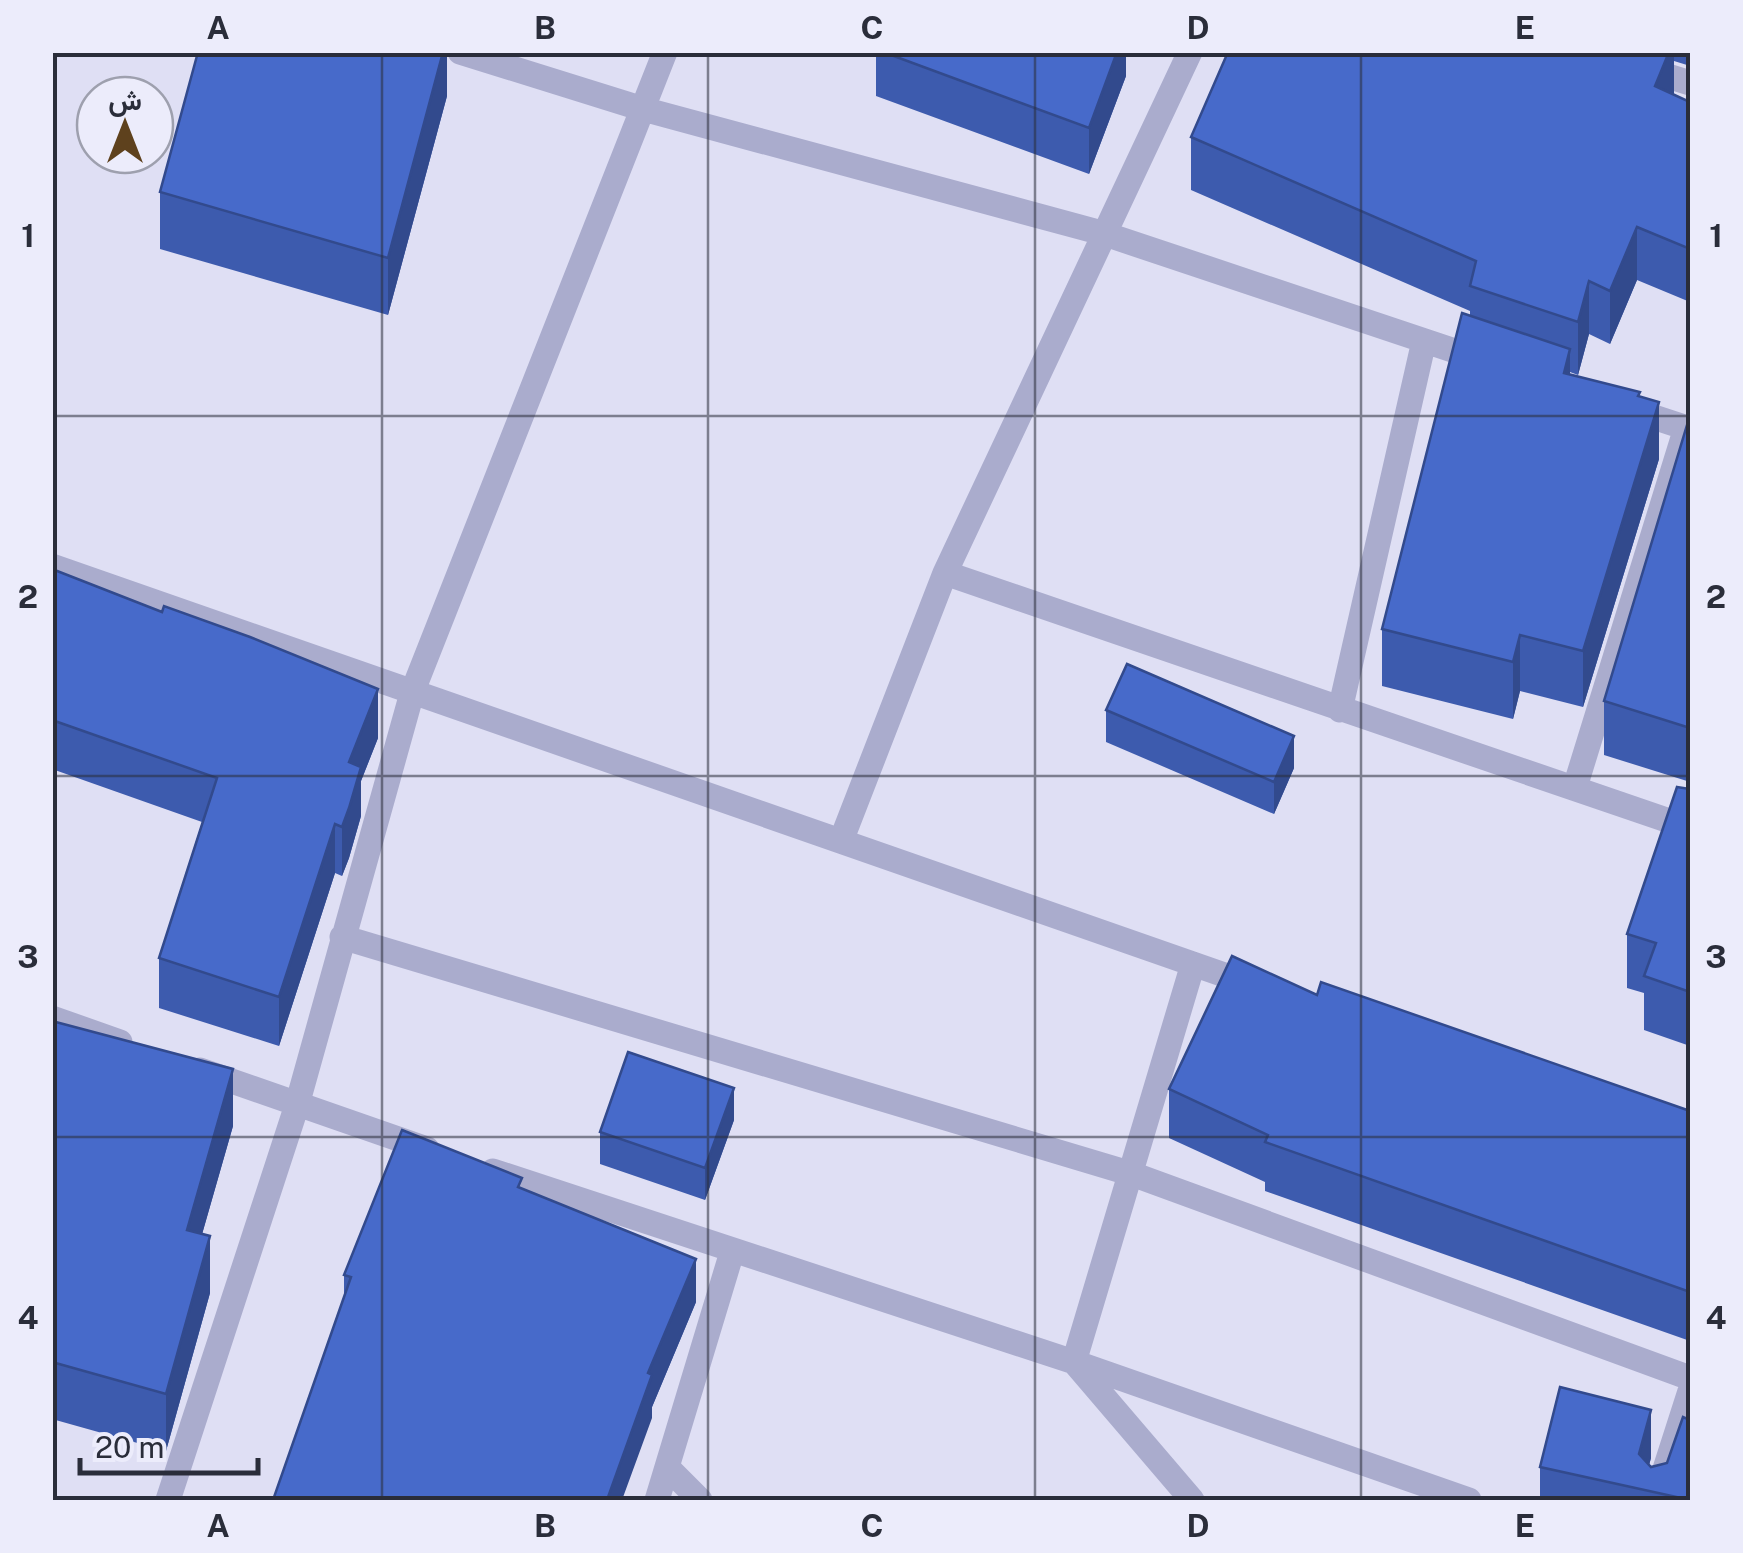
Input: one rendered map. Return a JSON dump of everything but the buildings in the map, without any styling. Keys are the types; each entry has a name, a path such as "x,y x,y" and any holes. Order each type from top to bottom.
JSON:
{"street":[{"path":"460,52 643,108 1102,234 1499,366"},
{"path":"168,1500 297,1105 412,694 665,52"},
{"path":"842,841 945,574 1190,52"},
{"path":"1592,52 1690,83"},
{"path":"1340,710 1424,340"},
{"path":"1575,787 1688,428 1612,403"},
{"path":"52,566 1285,996"},
{"path":"945,574 1690,828"},
{"path":"342,937 1132,1174 1690,1378"},
{"path":"1074,1362 1192,964"},
{"path":"52,1018 146,1052"},
{"path":"184,1065 732,1252 1074,1362 1469,1500"},
{"path":"658,1500 732,1252"},
{"path":"1074,1362 1192,1500"},
{"path":"1655,1500 1690,1391"},
{"path":"668,1468 700,1500"}]}
